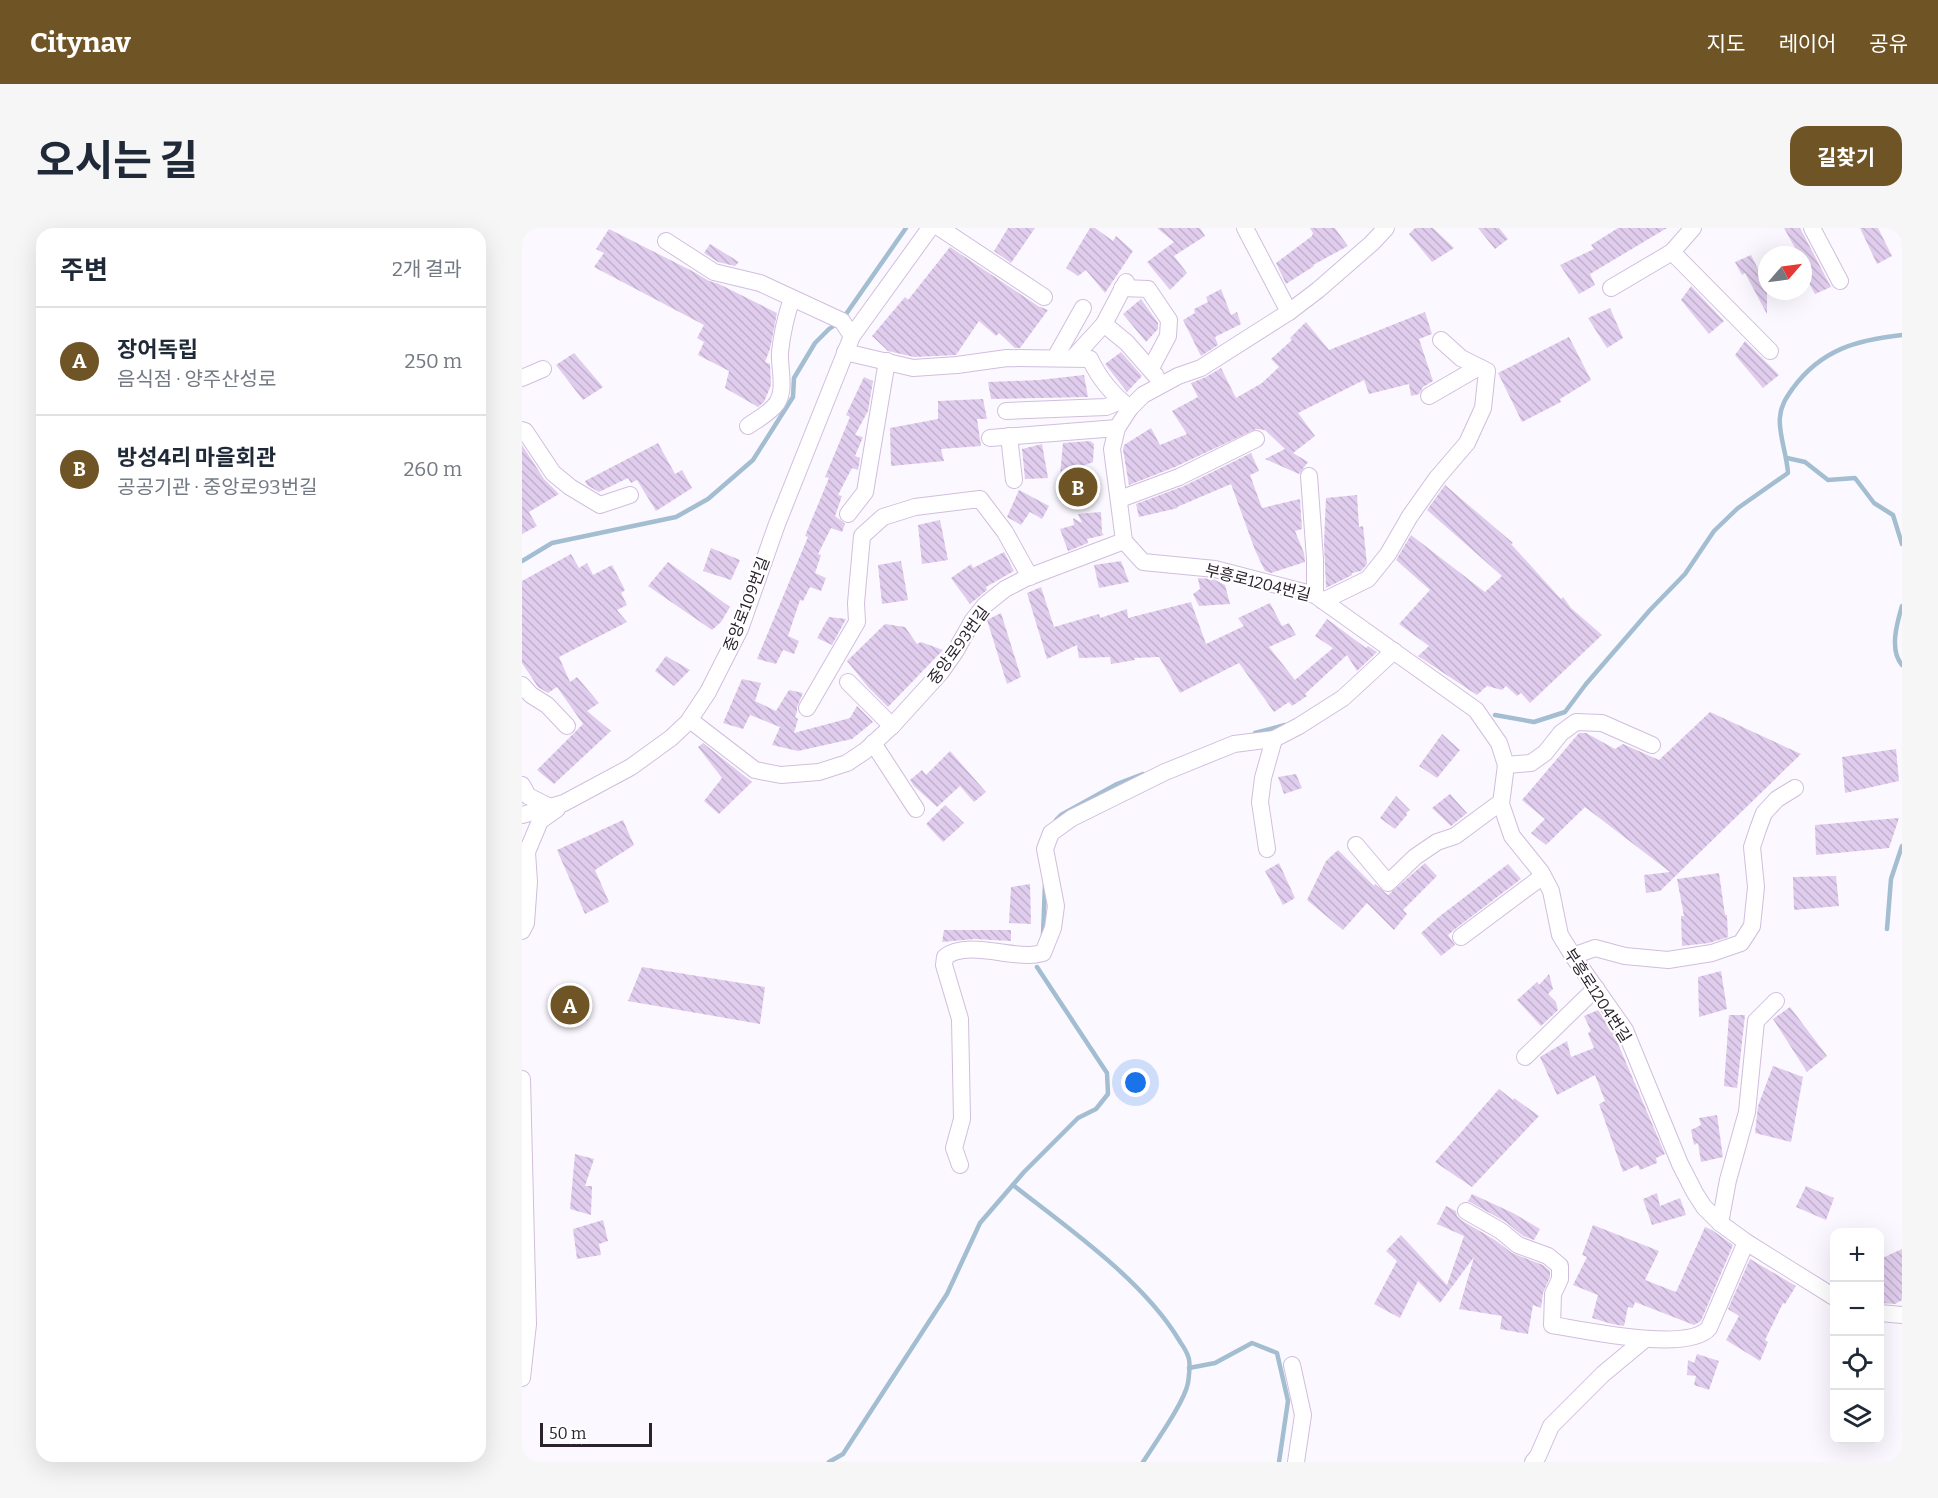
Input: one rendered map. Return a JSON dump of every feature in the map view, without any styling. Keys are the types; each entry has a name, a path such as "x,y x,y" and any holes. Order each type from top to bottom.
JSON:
{"street":[{"name":"중앙로109번길","path":"522,815 557,805 631,767 671,738 690,720 708,692 740,629 777,524 852,336 930,228"},
{"path":"940,228 1044,297"},
{"path":"1245,228 1289,312"},
{"path":"1006,411 1106,407 1125,404 1162,384 1201,368 1289,312 1318,290 1386,228"},
{"path":"1611,288 1672,252 1693,228"},
{"path":"1812,228 1840,281"},
{"path":"666,241 714,272 760,283 836,319 852,336"},
{"path":"1672,252 1770,351"},
{"path":"1073,358 1104,324 1124,285 1148,289 1169,320 1168,336 1151,368"},
{"path":"748,426 779,401 782,386 780,356 784,322 792,298"},
{"path":"1055,358 1083,308"},
{"path":"1104,324 1151,368 1162,384"},
{"path":"1441,340 1461,358 1483,369"},
{"path":"845,352 913,368 1007,358 1090,359 1097,373 1125,404"},
{"path":"848,514 866,492 887,361"},
{"path":"522,378 543,369"},
{"path":"1429,396 1483,369"},
{"path":"1309,476 1319,598 1368,579 1388,554 1410,516 1437,478 1467,443 1483,408 1483,369"},
{"path":"1124,541 1112,449 1125,404"},
{"path":"990,438 1117,428"},
{"path":"522,430 525,431 553,473 588,498 600,505 630,495"},
{"path":"1009,436 1014,480"},
{"path":"1120,499 1179,477 1256,439"},
{"path":"807,708 857,622 856,603 862,537 883,517 915,507 980,499 1005,532 1030,577"},
{"name":"중앙로93번길","path":"690,720 755,770 781,776 819,772 847,763 866,751 892,726 941,672 985,605 1005,589 1030,577 1124,541"},
{"name":"부흥로1204번길","path":"1124,541 1143,562 1215,570 1319,598 1476,710 1499,743 1506,765 1501,802 1512,836 1543,876 1551,891 1560,935 1629,1039 1680,1164 1704,1207 1720,1223 1746,1242 1830,1294"},
{"path":"960,1165 954,1148 962,1119 960,1019 944,965 945,957 951,952 971,950 1029,955 1043,953 1053,928 1056,906 1045,849 1051,833 1072,818 1165,772 1234,744 1274,739 1299,726 1343,698 1394,651"},
{"path":"848,682 892,726"},
{"path":"522,685 531,695 547,705 567,726"},
{"path":"1506,765 1532,763 1545,753 1561,733 1576,722 1602,723 1652,745"},
{"path":"1267,849 1260,802 1263,778 1274,739"},
{"path":"873,743 916,809"},
{"path":"522,785 528,796 557,805 540,821 527,852 529,882 526,923 522,931"},
{"path":"1573,956 1594,948 1625,956 1668,960 1712,953 1741,943 1752,926 1756,888 1752,847 1758,829 1764,813 1778,799 1795,788"},
{"path":"1356,845 1388,883 1422,852 1437,842 1455,836 1501,802"},
{"path":"1461,937 1543,876"},
{"path":"1525,1057 1596,988"},
{"path":"1720,1223 1728,1180 1747,1112 1756,1021 1776,1000"},
{"path":"522,1079 528,1324 522,1378"},
{"path":"1466,1211 1501,1231 1518,1245 1548,1256 1560,1266 1560,1279 1553,1294 1552,1325 1644,1340 1696,1337 1704,1333 1709,1328 1746,1242"},
{"path":"1884,1313 1902,1315"},
{"path":"1533,1462 1551,1426 1603,1374 1644,1340"},
{"path":"1293,1365 1303,1415 1296,1462"}],"building":[{"path":"1008,228 1035,228 1011,263 994,251"},
{"path":"1090,228 1095,228 1113,241 1116,236 1133,251 1105,293 1086,270 1078,276 1066,268"},
{"path":"1157,228 1200,228 1205,236 1174,256 1187,273 1170,290 1147,262 1174,242"},
{"path":"1310,228 1335,228 1348,246 1313,265 1286,284 1276,263 1312,236"},
{"path":"1415,228 1433,228 1454,248 1432,262 1409,234"},
{"path":"1478,228 1499,228 1508,239 1495,249"},
{"path":"1618,228 1667,228 1590,274 1595,285 1579,294 1560,265 1594,249 1591,245"},
{"path":"1784,228 1800,228 1809,246 1794,246"},
{"path":"1860,228 1878,228 1892,256 1877,264"},
{"path":"609,229 777,313 765,362 770,364 771,385 764,402 758,407 725,388 729,371 698,355 704,342 697,338 704,325 594,267 604,253 596,249"},
{"path":"710,244 739,262 735,266 718,262 704,253"},
{"path":"950,247 1038,306 1048,310 1020,348 1015,348 999,333 996,336 979,321 956,355 914,357 888,351 872,336 905,297 908,300"},
{"path":"1812,251 1831,287 1815,294 1812,288"},
{"path":"1751,255 1758,269 1758,297 1745,273 1742,275 1735,262"},
{"path":"1691,286 1724,321 1709,334 1681,300"},
{"path":"1221,289 1231,315 1237,312 1241,324 1215,337 1218,345 1201,356 1183,320 1195,313 1194,309 1208,302 1206,297"},
{"path":"1141,299 1158,323 1158,329 1146,342 1123,314"},
{"path":"1759,300 1767,300 1767,314"},
{"path":"1610,308 1623,338 1607,348 1588,318"},
{"path":"1425,312 1432,334 1419,339 1433,381 1423,387 1419,394 1411,396 1409,384 1369,394 1364,380 1298,413 1315,436 1293,453 1308,462 1299,474 1265,459 1285,449 1265,430 1256,429 1175,467 1129,485 1124,445 1151,428 1160,445 1187,434 1172,411 1198,397 1191,383 1221,368 1236,398 1262,383 1279,367 1271,359 1292,340 1290,338 1306,322 1329,350"},
{"path":"1569,337 1591,380 1560,399 1561,402 1522,422 1498,373"},
{"path":"1745,341 1779,375 1763,388 1735,355"},
{"path":"1121,352 1142,376 1127,392 1105,364"},
{"path":"574,353 603,387 583,400 556,365"},
{"path":"1084,375 1088,397 991,399 988,382 1039,380"},
{"path":"864,377 873,381 868,411 855,435 863,437 855,456 860,458 858,470 852,468 838,495 842,496 835,516 845,524 842,532 831,528 818,554 821,555 815,573 826,578 821,591 810,587 803,601 800,600 788,636 799,641 794,654 783,650 776,664 757,659 808,537 805,536 829,478 825,477 850,417 846,415"},
{"path":"983,399 987,419 977,419 981,446 941,449 944,461 891,466 890,428 938,419 938,401"},
{"path":"1090,441 1094,444 1093,462 1080,467 1093,495 1073,504 1066,475 1059,486 1063,443"},
{"path":"658,443 675,474 682,470 692,488 656,511 637,480 631,483 628,478 599,492 587,485 585,481"},
{"path":"1042,444 1048,478 1025,479 1022,449"},
{"path":"522,445 544,479 559,494 529,512 537,526 522,534"},
{"path":"1251,453 1259,471 1250,475 1262,508 1300,499 1302,529 1295,531 1304,553 1305,562 1271,573 1265,571 1231,484 1178,508 1139,517 1136,504 1184,486"},
{"path":"1445,485 1513,543 1511,544 1561,599 1563,597 1571,608 1602,635 1530,703 1521,693 1517,696 1506,686 1502,690 1487,686 1477,695 1418,656 1429,646 1399,624 1430,590 1396,560 1411,535 1485,592 1502,576 1427,510"},
{"path":"1019,490 1049,506 1042,519 1030,512 1021,525 1007,517"},
{"path":"1357,495 1359,527 1363,526 1367,564 1361,571 1352,573 1326,588 1324,543 1326,498"},
{"path":"1101,512 1104,535 1087,539 1088,543 1068,551 1060,529 1074,525 1073,518 1082,523 1078,514"},
{"path":"940,520 948,560 922,564 918,525"},
{"path":"711,548 740,560 731,580 703,571"},
{"path":"1004,552 1014,571 986,587 987,590 970,604 951,578 971,564 973,568"},
{"path":"571,554 579,568 587,563 593,575 612,565 625,590 621,593 627,605 617,610 627,622 559,657 570,682 577,677 599,703 587,711 611,731 554,784 537,770 583,724 557,687 548,693 538,687 522,663 522,581"},
{"path":"901,561 908,600 882,604 878,565"},
{"path":"1121,561 1129,582 1099,588 1094,565"},
{"path":"668,562 730,607 721,622 712,630 648,586"},
{"path":"1198,578 1213,579 1225,585 1230,604 1199,606 1193,594 1200,589"},
{"path":"1041,587 1054,627 1099,614 1100,618 1127,609 1128,618 1191,602 1206,644 1244,626 1238,618 1270,603 1282,626 1289,623 1296,635 1269,647 1295,680 1333,648 1315,636 1327,619 1366,648 1368,646 1377,652 1357,671 1347,655 1305,694 1307,696 1292,706 1289,702 1274,712 1239,663 1180,693 1159,657 1134,658 1135,660 1111,664 1110,657 1079,658 1077,645 1047,659 1027,593"},
{"path":"1001,613 1021,677 1007,684 987,620"},
{"path":"829,617 846,619 832,645 817,638"},
{"path":"885,624 905,627 917,644 921,642 943,650 888,707 847,661"},
{"path":"666,656 690,670 674,686 655,671"},
{"path":"742,679 761,683 755,701 776,711 789,690 803,693 797,707 795,717 798,719 794,733 850,718 857,706 873,722 852,739 798,751 772,745 780,727 750,715 743,729 723,723"},
{"path":"1710,712 1801,754 1660,891 1646,893 1644,875 1670,872 1585,807 1546,845 1531,833 1545,819 1522,800 1579,733 1586,733 1615,749 1623,744 1659,760"},
{"path":"1442,734 1460,750 1437,778 1419,766"},
{"path":"703,743 752,782 719,814 704,801 722,778 698,747"},
{"path":"1896,749 1899,781 1845,793 1842,757"},
{"path":"950,751 986,792 974,802 960,786 937,807 910,780 922,770 926,775"},
{"path":"1296,774 1302,788 1284,794 1278,777"},
{"path":"1450,794 1467,813 1451,826 1432,808"},
{"path":"1396,796 1410,810 1395,829 1380,818"},
{"path":"945,805 964,823 943,842 926,824"},
{"path":"1899,818 1889,848 1816,855 1815,825"},
{"path":"623,820 634,845 595,870 609,902 585,914 557,850"},
{"path":"1338,850 1374,886 1375,884 1388,895 1425,863 1437,876 1403,910 1407,914 1394,930 1367,903 1343,930 1307,900 1326,861"},
{"path":"1279,863 1295,898 1283,905 1265,871"},
{"path":"1508,864 1521,879 1448,935 1455,945 1441,956 1421,933"},
{"path":"1719,873 1725,915 1727,915 1728,937 1709,943 1682,946 1681,916 1684,916 1677,879"},
{"path":"1836,876 1839,906 1794,910 1793,877"},
{"path":"1030,884 1031,924 1009,923 1011,887"},
{"path":"944,930 1011,930 1011,941 974,939 942,942"},
{"path":"642,967 765,987 760,1024 628,1001"},
{"path":"1721,971 1727,1009 1699,1017 1698,977"},
{"path":"1549,974 1553,989 1548,994 1556,1002 1558,1010 1541,1026 1517,1000 1537,982 1539,985"},
{"path":"580,995 588,1021 561,1022 558,1001"},
{"path":"1790,1007 1827,1056 1807,1072 1773,1019"},
{"path":"1598,1010 1613,1032 1665,1154 1656,1158 1657,1163 1640,1170 1638,1165 1623,1172 1599,1104 1605,1101 1595,1075 1557,1095 1540,1057 1567,1041 1571,1057 1594,1048 1588,1033 1591,1031 1584,1016"},
{"path":"1729,1015 1745,1015 1737,1088 1724,1086"},
{"path":"1773,1066 1803,1077 1791,1142 1755,1133 1758,1106"},
{"path":"1499,1089 1539,1116 1472,1187 1435,1162"},
{"path":"1717,1115 1723,1157 1701,1162 1698,1143 1694,1145 1691,1130 1701,1125 1699,1118"},
{"path":"575,1154 594,1159 585,1186 592,1186 591,1215 570,1209"},
{"path":"1806,1186 1834,1198 1826,1220 1796,1207"},
{"path":"1657,1193 1660,1206 1680,1198 1686,1215 1652,1225 1643,1199"},
{"path":"1472,1194 1513,1213 1540,1229 1534,1240 1523,1236 1506,1222 1468,1201"},
{"path":"1446,1206 1456,1211 1461,1220 1512,1253 1543,1265 1550,1271 1541,1308 1533,1305 1528,1334 1500,1329 1502,1316 1459,1309 1474,1257 1440,1303 1418,1281 1400,1318 1374,1304 1397,1261 1386,1251 1401,1235 1447,1285 1464,1236 1437,1224"},
{"path":"603,1220 608,1241 599,1244 601,1255 577,1259 573,1229"},
{"path":"1593,1225 1659,1251 1645,1280 1676,1292 1705,1227 1733,1245 1701,1321 1694,1325 1635,1302 1633,1308 1628,1307 1624,1326 1592,1318 1598,1295 1573,1285 1587,1257 1582,1255"},
{"path":"1902,1249 1902,1300 1895,1304 1884,1303 1884,1257"},
{"path":"1750,1259 1796,1286 1785,1304 1783,1303 1765,1340 1768,1342 1760,1361 1726,1340 1739,1316 1728,1309"},
{"path":"1697,1354 1719,1361 1709,1390 1694,1385 1696,1376 1687,1375 1688,1360 1694,1363"}],"waterway":[{"path":"844,317 906,228"},
{"path":"522,561 552,543 676,517 708,499 753,460 793,397 794,378 815,343 838,323"},
{"path":"1495,715 1534,722 1565,712 1650,610 1685,574 1714,531 1738,508 1788,473 1780,430 1781,413 1786,398 1804,375 1815,364 1841,349 1870,340 1902,335"},
{"path":"1787,458 1805,462 1828,480 1855,478 1874,503 1893,515 1902,544"},
{"path":"1902,606 1896,628 1895,644 1898,659 1902,665"},
{"path":"1255,733 1285,725"},
{"path":"1056,820 1117,784 1143,774"},
{"path":"1887,929 1891,879 1902,846"},
{"path":"1043,935 1045,884"},
{"path":"829,1462 843,1454 947,1294 980,1223 1024,1172 1078,1118 1096,1109 1108,1094 1107,1073 1037,967"},
{"path":"1013,1185 1080,1237 1125,1276 1164,1318 1186,1352 1190,1365 1185,1391 1175,1412 1143,1462"},
{"path":"1189,1368 1215,1363 1252,1343 1277,1353 1288,1401 1279,1462"}],"place":[{"name":"방성4리 마을회관","path":"1078,487"},
{"name":"장어독립","path":"570,1005"}]}
